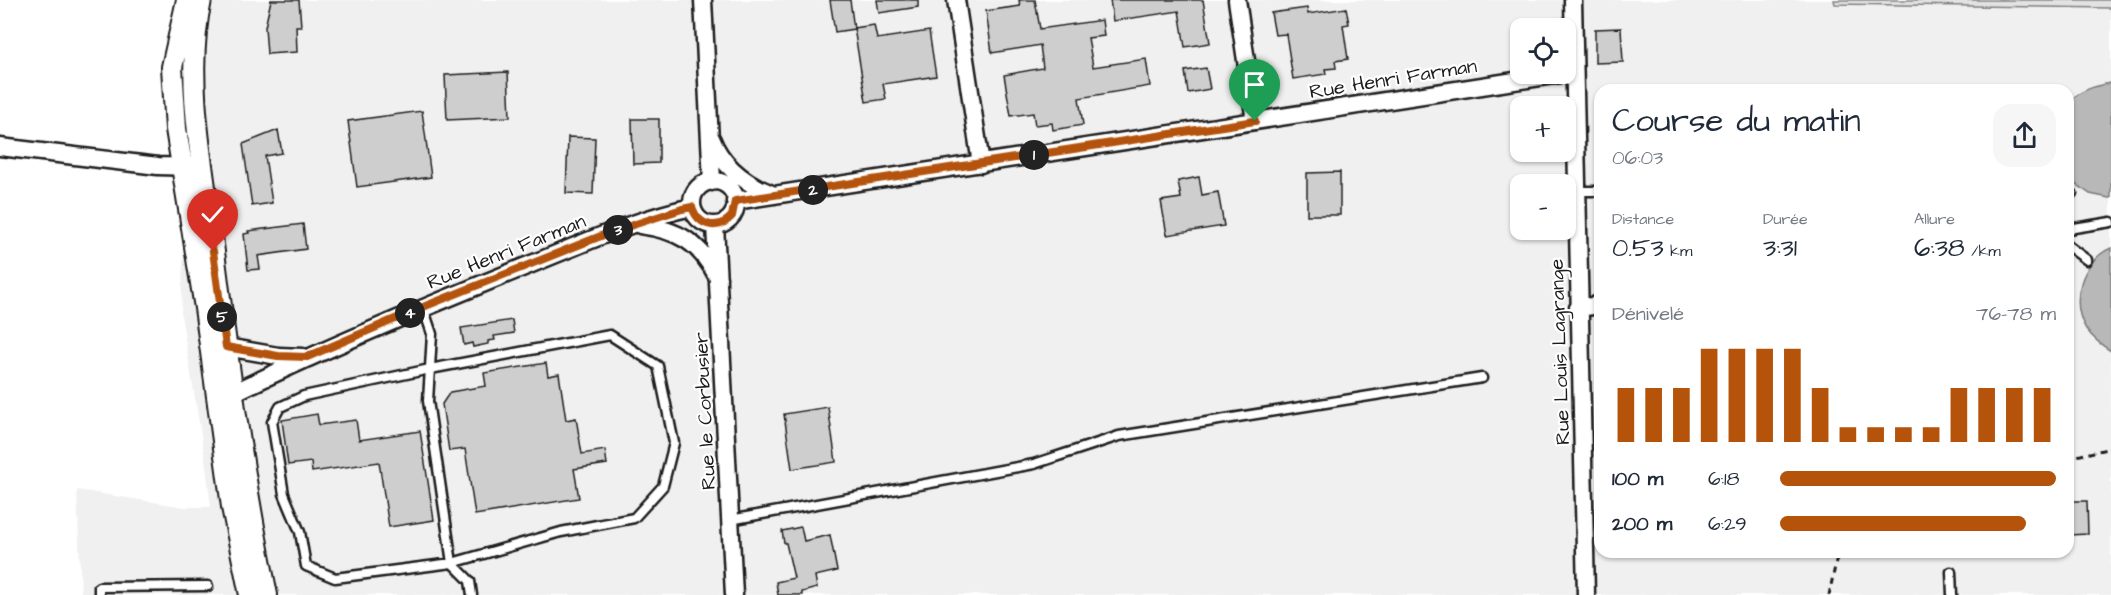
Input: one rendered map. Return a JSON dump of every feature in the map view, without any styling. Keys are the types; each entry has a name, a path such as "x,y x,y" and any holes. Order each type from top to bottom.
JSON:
{"street":[{"path":"187,0 172,67 180,168 218,348"},
{"path":"201,0 195,54 198,128 218,348 225,395 250,505 267,595"},
{"path":"703,0 712,182"},
{"path":"956,0 981,164"},
{"path":"1236,0 1255,121"},
{"name":"Rue Louis Lagrange","path":"1572,18 1573,0"},
{"name":"Rue Henri Farman","path":"735,201 1510,81"},
{"name":"Rue Louis Lagrange","path":"1568,84 1574,174"},
{"path":"710,134 714,145 731,169 760,189 775,195"},
{"path":"0,147 180,168 202,166"},
{"path":"712,182 723,183 729,188 735,201 732,216 727,221 715,225 700,221 692,207 696,189 702,184 712,182"},
{"name":"Rue Henri Farman","path":"225,395 423,307 635,224 692,207"},
{"path":"635,224 661,228 685,237 705,257 719,278"},
{"name":"Rue le Corbusier","path":"715,225 735,595"},
{"name":"Rue Louis Lagrange","path":"1576,230 1586,595"},
{"path":"1578,308 1594,306"},
{"name":"Rue Henri Farman","path":"218,348 278,356 307,357"},
{"path":"225,395 232,507 250,595"}],"lane":[{"path":"1576,191 1594,190"},
{"path":"2074,228 2111,222"},
{"path":"2074,250 2087,260"},
{"path":"423,307 432,334 428,401 452,563 470,581 472,595"},
{"path":"610,334 658,366 674,443 663,486 634,518 561,532 452,563 335,578 306,566 300,532 284,494 272,422 280,407 304,396 430,369 610,334"},
{"path":"730,520 1034,464 1119,436 1482,378"},
{"path":"1951,572 1952,595"},
{"path":"99,595 99,587 208,586"}],"path":[{"path":"2074,457 2111,448"},
{"path":"1829,595 1837,558"}],"shaded area":[{"path":"193,0 1834,0 1835,4 2111,8 2111,595 81,595 77,490 185,507 211,507 181,315"},
{"path":"1834,0 2111,0 2111,8 1835,4"},
{"path":"2111,83 2111,198 2090,194 2074,183 2074,97"},
{"path":"2111,248 2111,351 2086,329 2081,318 2079,294 2081,282 2092,262"}],"building":[{"path":"271,0 299,0 301,26 296,26 297,52 267,54 265,27"},
{"path":"830,0 850,0 854,29 835,32"},
{"path":"877,0 918,0 918,7 879,13"},
{"path":"1019,0 1035,0 1040,29 1102,20 1104,36 1088,38 1093,67 1146,59 1150,86 1079,98 1083,125 1053,130 1052,123 1035,125 1033,113 1011,116 1004,75 1043,68 1040,45 992,53 986,11 1020,6"},
{"path":"1110,0 1203,0 1210,43 1185,47 1179,11 1113,21"},
{"path":"1307,8 1308,14 1346,8 1349,24 1343,25 1348,59 1335,61 1336,68 1325,69 1326,74 1293,79 1286,34 1275,35 1271,13"},
{"path":"874,25 877,39 929,31 936,76 883,84 886,99 866,102 854,28"},
{"path":"1621,28 1623,62 1595,63 1595,29"},
{"path":"1206,68 1210,89 1188,93 1185,71"},
{"path":"508,72 510,117 447,120 445,75"},
{"path":"422,111 431,177 357,187 348,121"},
{"path":"632,119 659,119 659,163 633,164"},
{"path":"278,130 282,153 265,156 272,203 252,206 243,144"},
{"path":"568,137 595,138 593,194 566,193"},
{"path":"1340,172 1340,215 1307,215 1307,173"},
{"path":"1199,177 1202,195 1218,192 1224,226 1167,235 1161,201 1181,198 1178,181"},
{"path":"303,224 306,249 258,256 260,269 248,270 244,234 249,233 248,231"},
{"path":"512,320 514,333 494,336 495,340 488,341 488,344 473,347 472,343 464,345 461,328"},
{"path":"546,363 548,376 559,374 566,420 576,418 582,454 605,450 607,464 574,469 579,498 475,515 465,449 449,451 442,404 450,392 486,386 484,373"},
{"path":"828,407 836,462 792,469 784,414"},
{"path":"317,414 319,425 356,420 359,440 420,431 434,520 389,527 379,462 312,472 311,462 288,465 282,420"},
{"path":"2074,501 2087,501 2088,534 2074,535"},
{"path":"801,527 804,541 830,535 837,571 815,576 817,588 802,592 802,595 778,595 776,582 794,578 782,531"}],"route":[{"path":"213,251 226,347 278,356 307,357 423,307 611,232 682,209 692,207 700,221 713,226 720,225 732,216 735,201 1255,121"}]}
